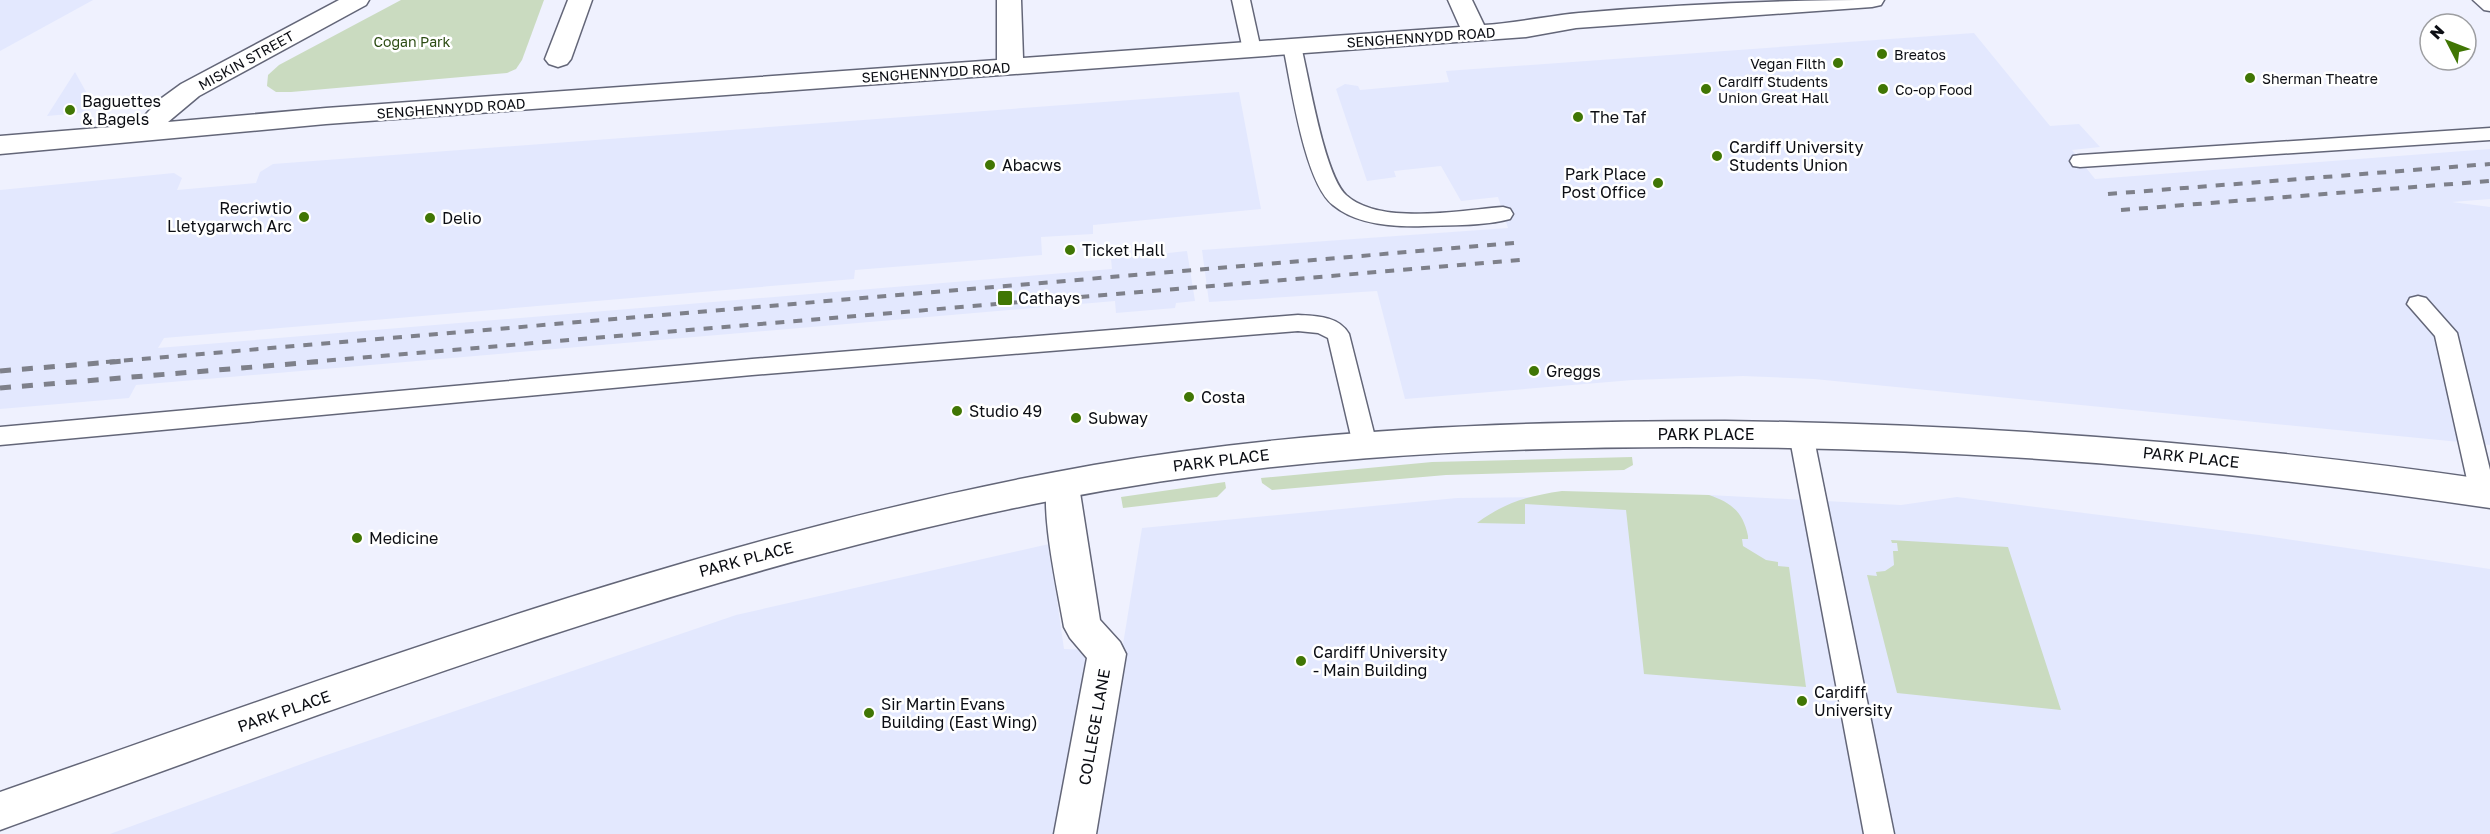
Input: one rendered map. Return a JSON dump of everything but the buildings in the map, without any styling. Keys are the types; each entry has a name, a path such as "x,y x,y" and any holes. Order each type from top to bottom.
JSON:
{"street":[{"name":"MISKIN STREET","path":"144,132 168,106 190,90 357,0"},
{"path":"558,59 580,0"},
{"path":"1009,0 1010,66"},
{"path":"1460,0 1475,33"},
{"name":"SENGHENNYDD ROAD","path":"0,145 1010,66 1526,30 1571,10 1872,0"},
{"name":"PARK PLACE","path":"0,811 492,638 676,578 829,536 1062,486 1181,465 1365,446 1475,438 1607,434 1801,434 2051,444 2322,470 2487,493"},
{"name":"COLLEGE LANE","path":"1062,486 1067,533 1083,627 1107,654 1075,834"}],"lane":[{"path":"1241,0 1252,50"},
{"path":"2482,0 2490,6"},
{"path":"1292,46 1318,154 1328,185 1337,199 1352,210 1378,217 1503,214"},
{"path":"2080,161 2490,134"},
{"path":"2418,304 2446,333 2487,493"},
{"path":"0,436 740,368 1298,322 1323,325 1338,334 1365,446"},
{"path":"1801,434 1880,834"}],"shaded area":[{"path":"0,0 93,0 0,51"},
{"path":"1974,33 2050,126 2079,124 2100,147 2072,150 2095,179 2490,149 2490,199 2452,202 2490,207 2490,445 1814,379 1743,376 1633,380 1405,399 1377,291 1209,302 1202,250 1508,228 1498,197 1461,201 1441,166 1394,171 1396,177 1367,181 1336,89 1345,84 1358,86 1360,90 1449,82 1446,71"},
{"path":"75,72 95,108 80,113 47,116"},
{"path":"1239,92 1261,209 1093,225 1093,234 1041,237 1042,255 855,270 854,279 164,338 158,348 1112,269 1111,259 1187,251 1195,301 1176,303 1175,308 1116,313 1115,301 136,385 129,398 0,409 0,190 174,173 182,178 177,190 256,183 260,172 273,164"},
{"name":"Cardiff University","path":"1709,495 1901,505 1957,497 2259,535 2490,569 2490,834 1092,834 1142,528 1457,498"},
{"path":"1049,544 1064,649 1093,650 1058,834 110,834 318,758 736,615"}],"green space":[{"name":"Cogan Park","path":"401,0 544,0 522,60 516,69 507,73 291,92 276,92 267,86 268,75 279,65"},
{"path":"1632,457 1633,465 1624,470 1446,475 1272,490 1262,483 1261,478 1432,462"},
{"path":"1225,482 1226,488 1217,497 1123,508 1121,497"},
{"path":"1562,491 1709,495 1730,505 1740,515 1746,528 1748,539 1742,539 1743,546 1766,560 1778,562 1778,566 1789,567 1806,687 1644,674 1626,510 1525,504 1525,524 1477,523 1517,501"},
{"path":"1891,540 2008,547 2061,710 1897,693 1867,575 1877,576 1876,572 1885,571 1894,565 1893,551 1898,551 1897,543 1892,543"}],"railway":[{"path":"2108,194 2490,164"},
{"path":"2121,210 2490,181"},
{"path":"106,362 1514,243"},
{"path":"309,362 1520,260"},
{"path":"0,371 124,361"},
{"path":"0,388 326,361"}],"place":[{"name":"Breatos","path":"1882,54"},
{"name":"Vegan Filth","path":"1838,63"},
{"name":"Sherman Theatre","path":"2250,78"},
{"name":"Cardiff Students Union Great Hall","path":"1706,89"},
{"name":"Co-op Food","path":"1883,89"},
{"name":"Baguettes & Bagels","path":"70,110"},
{"name":"The Taf","path":"1578,117"},
{"name":"Cardiff University Students Union","path":"1717,156"},
{"name":"Abacws","path":"990,165"},
{"name":"Park Place Post Office","path":"1658,183"},
{"name":"Recriwtio Lletygarwch Arc","path":"304,217"},
{"name":"Delio","path":"430,218"},
{"name":"Ticket Hall","path":"1070,250"},
{"name":"Cathays","path":"1005,298"},
{"name":"Greggs","path":"1534,371"},
{"name":"Costa","path":"1189,397"},
{"name":"Studio 49","path":"957,411"},
{"name":"Subway","path":"1076,418"},
{"name":"Medicine","path":"357,538"},
{"name":"Cardiff University - Main Building","path":"1301,661"},
{"name":"Cardiff University","path":"1802,701"},
{"name":"Sir Martin Evans Building (East Wing)","path":"869,713"}]}
